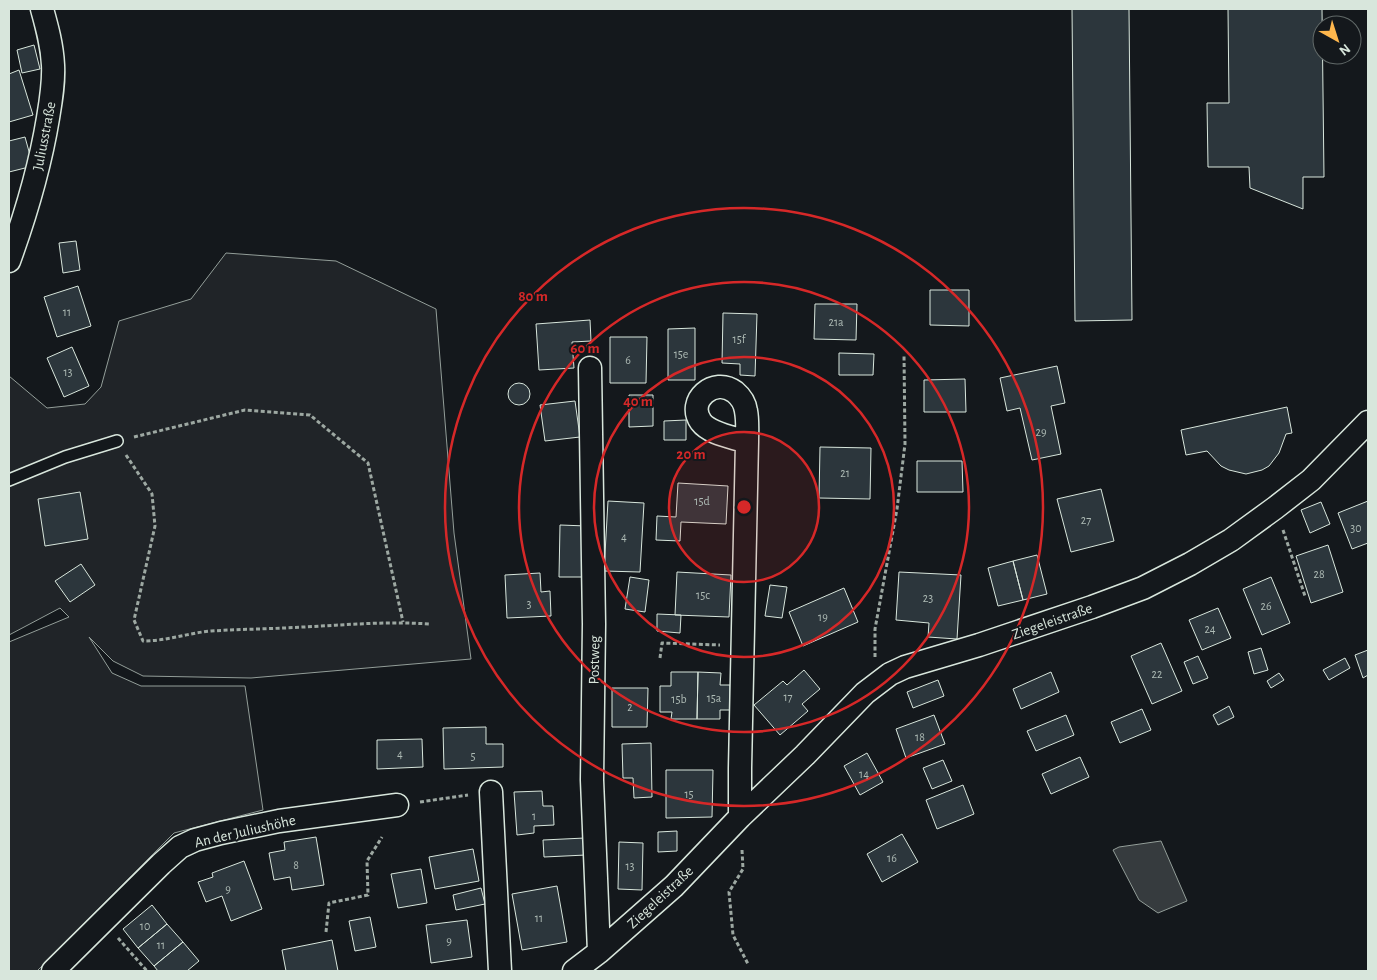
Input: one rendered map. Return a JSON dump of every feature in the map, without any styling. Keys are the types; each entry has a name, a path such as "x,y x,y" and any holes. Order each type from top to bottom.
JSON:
{"street":[{"name":"Juliusstraße","path":"9,261 27,211 43,148 53,87 51,40 42,9"},
{"name":"Postweg","path":"590,368 594,624 592,780 599,952"},
{"name":"Ziegeleistraße","path":"574,971 599,952 674,886 740,817 805,755 865,693 890,674 905,666 979,645 1092,607 1143,588 1190,564 1219,547 1311,480 1368,422"},
{"path":"740,817 747,442"},
{"path":"491,792 500,971"},
{"name":"An der Juliushöhe","path":"53,971 180,847 195,840 279,820 397,805"}],"lane":[{"path":"9,480 65,457 118,442"}],"path":[{"path":"875,685 875,630 897,509 905,444 904,354"},
{"path":"403,622 368,463 310,415 245,410 118,442 152,494 155,526 134,620 143,641 160,641 193,633 231,630 403,622 430,624"},
{"path":"1275,508 1305,596"},
{"path":"660,658 662,644 742,645"},
{"path":"397,805 491,792"},
{"path":"740,817 743,868 729,892 733,936 748,964"},
{"path":"326,932 329,903 368,895 367,861 382,837"},
{"path":"104,921 147,971"}],"shaded area":[{"path":"226,253 336,261 436,309 454,533 471,659 251,678 143,676 113,661 89,637 112,673 141,686 245,686 263,810 174,833 37,971 9,971 9,642 69,617 60,608 9,635 9,376 47,408 85,404 101,387 119,321 191,299"},
{"path":"1161,841 1187,901 1158,913 1139,900 1113,850 1119,847"}],"building":[{"path":"1072,9 1129,9 1132,320 1075,321"},
{"path":"1228,9 1322,9 1322,15 1312,15 1312,65 1323,65 1324,177 1303,177 1303,209 1250,188 1249,167 1208,167 1207,103 1229,103"},
{"path":"34,45 40,69 22,73 17,50"},
{"path":"19,70 33,115 9,122 9,74"},
{"path":"25,137 33,166 9,172 9,141"},
{"path":"76,241 80,270 63,273 59,243"},
{"path":"78,286 91,326 57,337 44,297"},
{"path":"930,290 969,290 969,326 930,325"},
{"path":"815,304 857,304 856,340 814,339"},
{"path":"723,313 757,314 755,376 740,375 740,364 722,363"},
{"path":"590,320 591,341 572,342 574,368 539,370 536,324"},
{"path":"695,328 695,380 668,380 668,329"},
{"path":"610,337 647,337 646,383 610,383"},
{"path":"72,347 89,386 64,397 47,358"},
{"path":"839,353 874,354 873,375 839,375"},
{"path":"1057,366 1065,403 1051,406 1061,454 1032,460 1020,408 1007,411 1000,378"},
{"path":"965,379 966,412 924,412 924,380"},
{"path":"519,383 527,386 530,394 527,402 519,405 511,402 508,394 511,386"},
{"path":"629,395 653,395 653,426 629,427"},
{"path":"575,401 580,437 545,441 540,405"},
{"path":"1287,407 1292,433 1286,434 1279,453 1269,466 1262,470 1246,474 1229,470 1221,466 1207,451 1186,455 1181,430"},
{"path":"686,420 686,440 664,440 664,421"},
{"path":"820,447 871,448 870,499 819,498"},
{"path":"917,461 962,461 963,492 917,492"},
{"path":"678,483 728,486 726,524 681,522 680,541 656,540 657,516 676,517"},
{"path":"1101,489 1114,541 1071,552 1057,499"},
{"path":"80,492 88,539 45,546 38,499"},
{"path":"608,501 644,503 640,572 604,571"},
{"path":"1368,501 1368,543 1352,549 1338,513"},
{"path":"1321,502 1330,524 1310,533 1301,510"},
{"path":"560,525 587,526 585,577 559,577"},
{"path":"1328,545 1343,592 1311,603 1296,556"},
{"path":"1037,555 1047,594 1023,600 1013,561"},
{"path":"1013,561 1023,600 998,606 988,568"},
{"path":"81,564 95,585 70,602 55,581"},
{"path":"677,572 731,575 729,617 675,615"},
{"path":"899,572 961,575 957,639 928,637 929,623 896,620"},
{"path":"540,573 541,592 550,591 551,616 507,618 505,575"},
{"path":"630,577 649,580 645,612 625,609"},
{"path":"1271,577 1290,623 1262,635 1243,589"},
{"path":"770,585 787,587 782,618 765,616"},
{"path":"844,588 858,622 803,646 789,612"},
{"path":"1218,608 1231,638 1202,650 1189,620"},
{"path":"657,614 681,615 680,633 657,631"},
{"path":"1161,643 1182,691 1152,704 1131,656"},
{"path":"1261,648 1268,670 1254,674 1248,652"},
{"path":"1368,650 1368,675 1363,678 1355,655"},
{"path":"1198,656 1208,678 1193,684 1184,662"},
{"path":"1345,658 1350,668 1329,680 1323,670"},
{"path":"804,670 820,689 802,704 808,711 780,735 754,705 783,681 787,685"},
{"path":"671,672 698,672 697,719 671,719 672,712 660,712 660,686 671,686"},
{"path":"698,672 721,673 720,685 730,685 730,710 720,710 720,719 697,719"},
{"path":"1051,672 1059,692 1021,709 1013,689"},
{"path":"1279,673 1284,680 1271,688 1267,681"},
{"path":"938,680 944,696 913,708 907,692"},
{"path":"612,688 648,688 647,727 612,727"},
{"path":"1229,706 1234,717 1218,725 1213,715"},
{"path":"1142,709 1151,730 1120,743 1111,722"},
{"path":"934,715 945,744 906,758 896,729"},
{"path":"1066,715 1074,735 1036,751 1027,731"},
{"path":"486,727 486,744 503,744 503,767 444,769 443,728"},
{"path":"422,739 423,767 377,769 377,740"},
{"path":"651,743 652,797 634,798 633,778 623,778 622,744"},
{"path":"867,753 883,782 860,795 844,766"},
{"path":"1080,757 1089,777 1051,794 1042,774"},
{"path":"943,760 952,781 932,789 923,768"},
{"path":"666,770 713,770 712,817 666,818"},
{"path":"963,785 974,814 937,829 926,800"},
{"path":"542,791 543,806 553,806 554,825 534,826 534,833 517,835 514,792"},
{"path":"677,831 677,851 658,852 658,832"},
{"path":"902,834 918,862 882,882 867,854"},
{"path":"316,837 324,885 292,890 290,877 274,880 269,853 285,850 284,842"},
{"path":"585,838 586,855 544,857 543,840"},
{"path":"619,842 643,843 642,890 618,889"},
{"path":"473,849 479,881 435,889 429,857"},
{"path":"244,861 262,909 231,921 222,896 206,902 198,882 213,877 212,873"},
{"path":"421,869 427,903 398,908 391,874"},
{"path":"557,886 567,942 522,950 512,894"},
{"path":"481,888 485,904 456,910 453,895"},
{"path":"152,905 167,924 138,948 123,929"},
{"path":"370,917 376,947 355,951 349,921"},
{"path":"467,920 472,957 431,963 426,925"},
{"path":"167,924 183,942 154,966 138,948"},
{"path":"332,940 338,971 286,971 282,950"},
{"path":"183,942 199,961 187,971 158,971 154,966"}]}
